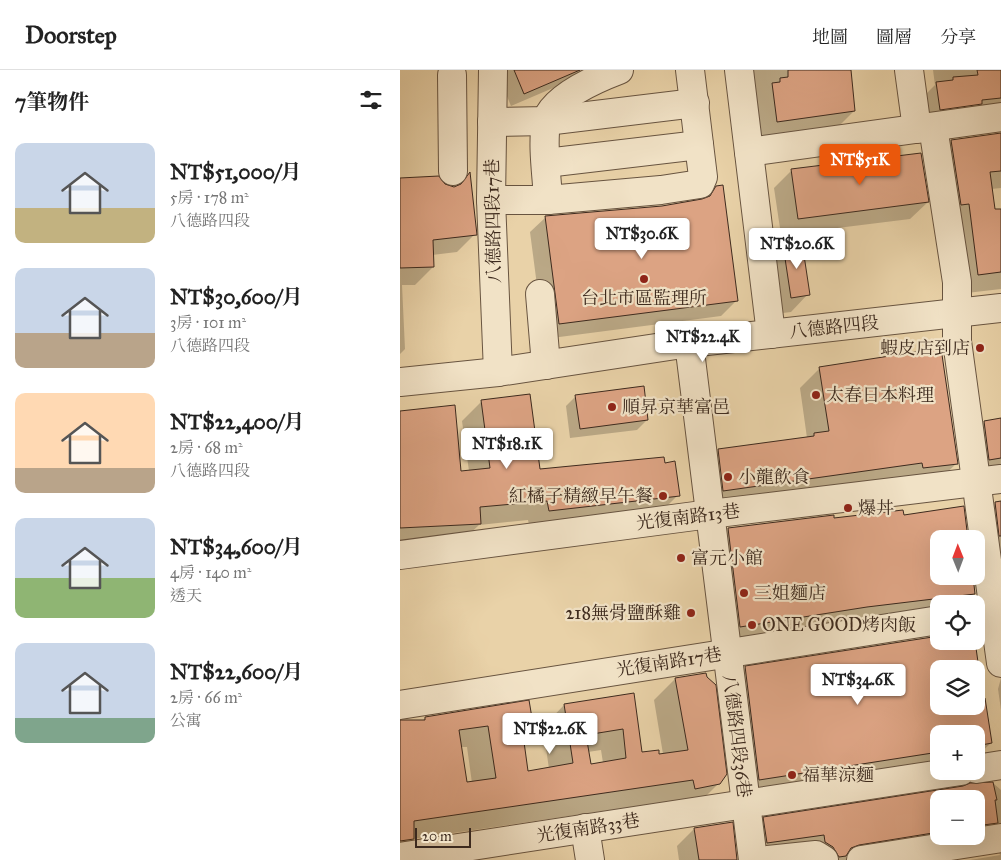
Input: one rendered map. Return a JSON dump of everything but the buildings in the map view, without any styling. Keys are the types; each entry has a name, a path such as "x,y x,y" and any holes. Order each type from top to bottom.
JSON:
{"street":[{"name":"八德路四段17巷","path":"493,70 491,200 498,372"},
{"path":"548,200 546,121 555,106 571,94 600,77 619,70"},
{"path":"491,200 548,200 661,190 700,184 703,177 690,70"},
{"path":"739,70 763,287 771,334"},
{"path":"908,70 925,128 957,282 958,341 989,481 990,612 1001,663"},
{"path":"452,75 453,170"},
{"path":"452,112 546,121 694,104"},
{"path":"749,152 1001,117"},
{"path":"546,163 700,144"},
{"path":"540,294 546,365"},
{"name":"八德路四段","path":"400,382 498,372 688,343 1001,308"},
{"name":"八德路四段36巷","path":"688,343 753,860"},
{"name":"光復南路13巷","path":"400,555 710,514 989,481"},
{"name":"光復南路17巷","path":"400,705 930,621"},
{"path":"985,768 1001,765"},
{"name":"光復南路33巷","path":"400,857 930,776"},
{"path":"585,828 590,860"},
{"path":"861,860 1001,838"},
{"path":"768,860 816,855 824,860"}],"place":[{"name":"台北市區監理所","path":"644,279"},
{"name":"蝦皮店到店","path":"980,348"},
{"name":"太春日本料理","path":"816,395"},
{"name":"順昇京華富邑","path":"612,407"},
{"name":"小龍飲食","path":"728,477"},
{"name":"紅橘子精緻早午餐","path":"663,496"},
{"name":"爆丼","path":"848,508"},
{"name":"富元小館","path":"681,558"},
{"name":"三姐麵店","path":"744,593"},
{"name":"218無骨鹽酥雞","path":"691,613"},
{"name":"ONE GOOD烤肉飯","path":"752,625"},
{"name":"福華涼麵","path":"792,775"}]}
